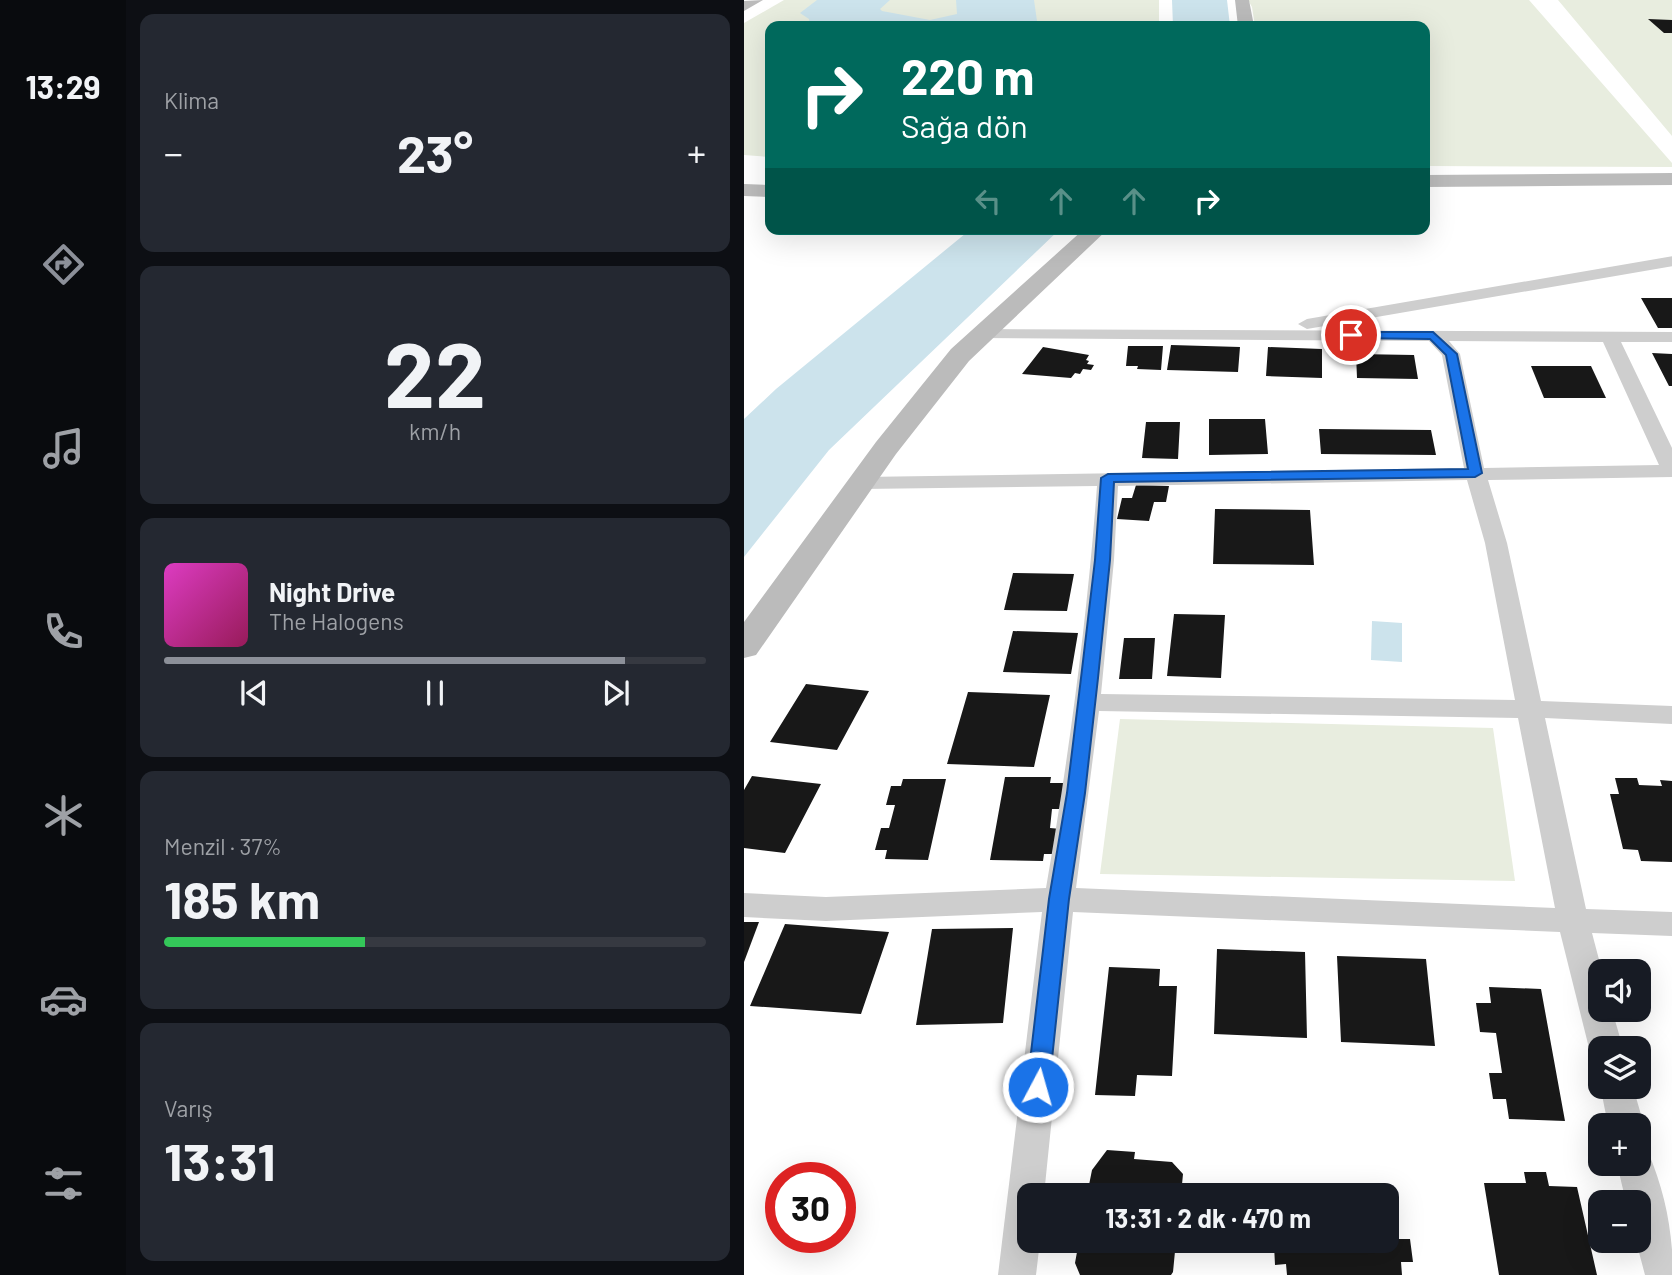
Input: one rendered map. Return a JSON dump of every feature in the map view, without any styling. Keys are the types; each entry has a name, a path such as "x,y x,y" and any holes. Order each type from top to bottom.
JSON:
{"street":[{"path":"744,7 756,0"},
{"path":"1242,0 1245,21"},
{"path":"744,176 765,177"},
{"path":"1430,181 1672,179"},
{"path":"744,190 765,191"},
{"path":"1430,197 1672,196"},
{"path":"744,647 862,483 960,355 1090,235"},
{"path":"1241,335 1672,261"},
{"path":"982,334 1672,337"},
{"path":"1433,335 1452,354 1475,473 1496,543 1573,921 1603,1036"},
{"path":"862,483 1672,471 1609,336"},
{"path":"1017,1275 1059,899 1074,805 1103,560 1108,478"},
{"path":"1086,702 1530,709 1672,715"},
{"path":"744,905 826,909 1059,899 1672,924"},
{"path":"1639,1176 1664,1256"}],"shaded area":[{"path":"784,0 1159,0 1159,21 765,21 765,157 744,155 744,23"},
{"path":"1248,0 1529,0 1672,163 1672,167 1430,166 1430,21 1254,21"},
{"path":"1558,0 1672,0 1672,136"},
{"path":"1120,719 1493,728 1515,881 1100,874"}],"water":[{"path":"817,0 890,0 880,9 882,11 930,20 957,14 956,0 1034,0 1037,21 809,21 800,13"},
{"path":"1172,0 1227,0 1229,21 1173,21"},
{"path":"964,235 1054,235 829,450 744,557 744,419 776,389"},
{"path":"1372,621 1402,623 1402,662 1371,660"}],"building":[{"path":"1648,19 1673,20 1673,33 1664,33"},
{"path":"1641,298 1673,298 1673,328 1658,328"},
{"path":"1171,345 1240,347 1238,372 1167,370"},
{"path":"1128,346 1163,346 1161,370 1126,366"},
{"path":"1043,347 1089,355 1087,364 1094,365 1091,370 1083,369 1080,374 1075,373 1071,378 1022,374"},
{"path":"1268,347 1322,349 1322,378 1266,376"},
{"path":"1652,353 1673,354 1673,386 1669,386"},
{"path":"1356,354 1414,355 1418,379 1357,378"},
{"path":"1531,366 1591,366 1606,398 1544,398"},
{"path":"1209,419 1265,419 1268,454 1209,455"},
{"path":"1146,422 1180,422 1178,459 1142,458"},
{"path":"1319,429 1431,430 1436,455 1321,454"},
{"path":"1136,485 1169,486 1166,502 1154,502 1149,521 1117,519 1122,498 1132,498"},
{"path":"1215,509 1310,510 1314,565 1213,564"},
{"path":"1013,573 1074,574 1067,611 1004,610"},
{"path":"1174,614 1225,615 1221,678 1167,676"},
{"path":"1013,631 1078,633 1071,674 1003,672"},
{"path":"1124,638 1155,638 1152,679 1119,679"},
{"path":"806,684 869,691 837,750 770,742"},
{"path":"968,692 1050,695 1034,767 947,764"},
{"path":"752,776 821,784 785,853 744,848 744,790"},
{"path":"1005,777 1051,777 1050,783 1065,783 1061,809 1052,809 1050,828 1061,829 1058,854 1044,854 1043,861 990,860"},
{"path":"1615,778 1637,778 1639,785 1662,786 1660,780 1673,781 1673,862 1641,861 1638,850 1623,849 1610,794 1619,794"},
{"path":"903,779 946,779 928,860 885,859 887,850 875,850 881,828 889,828 895,805 886,805 891,786 901,786"},
{"path":"744,922 759,922 744,962"},
{"path":"785,924 889,932 861,1014 750,1006"},
{"path":"1013,928 1003,1023 916,1025 932,929"},
{"path":"1217,949 1305,952 1307,1038 1214,1034"},
{"path":"1337,956 1426,959 1435,1046 1341,1042"},
{"path":"1109,967 1160,969 1159,986 1177,986 1172,1076 1137,1075 1135,1096 1095,1095"},
{"path":"1489,987 1541,989 1565,1121 1509,1119 1506,1099 1493,1099 1489,1073 1502,1073 1496,1033 1480,1032 1476,1003 1491,1003"},
{"path":"1107,1150 1135,1152 1134,1159 1172,1162 1183,1174 1182,1183 1089,1183 1092,1170"},
{"path":"1524,1172 1546,1172 1549,1186 1577,1187 1588,1235 1588,1253 1592,1253 1597,1275 1499,1275 1484,1183 1526,1183"},
{"path":"1399,1239 1410,1239 1413,1262 1401,1262 1402,1275 1287,1275 1286,1264 1275,1265 1274,1253 1399,1253"},
{"path":"1077,1253 1175,1253 1171,1275 1080,1275 1075,1263"}],"route":[{"path":"1038,1087 1059,899 1076,793 1103,560 1108,478 1475,473 1452,354 1433,335 1351,335"}]}
